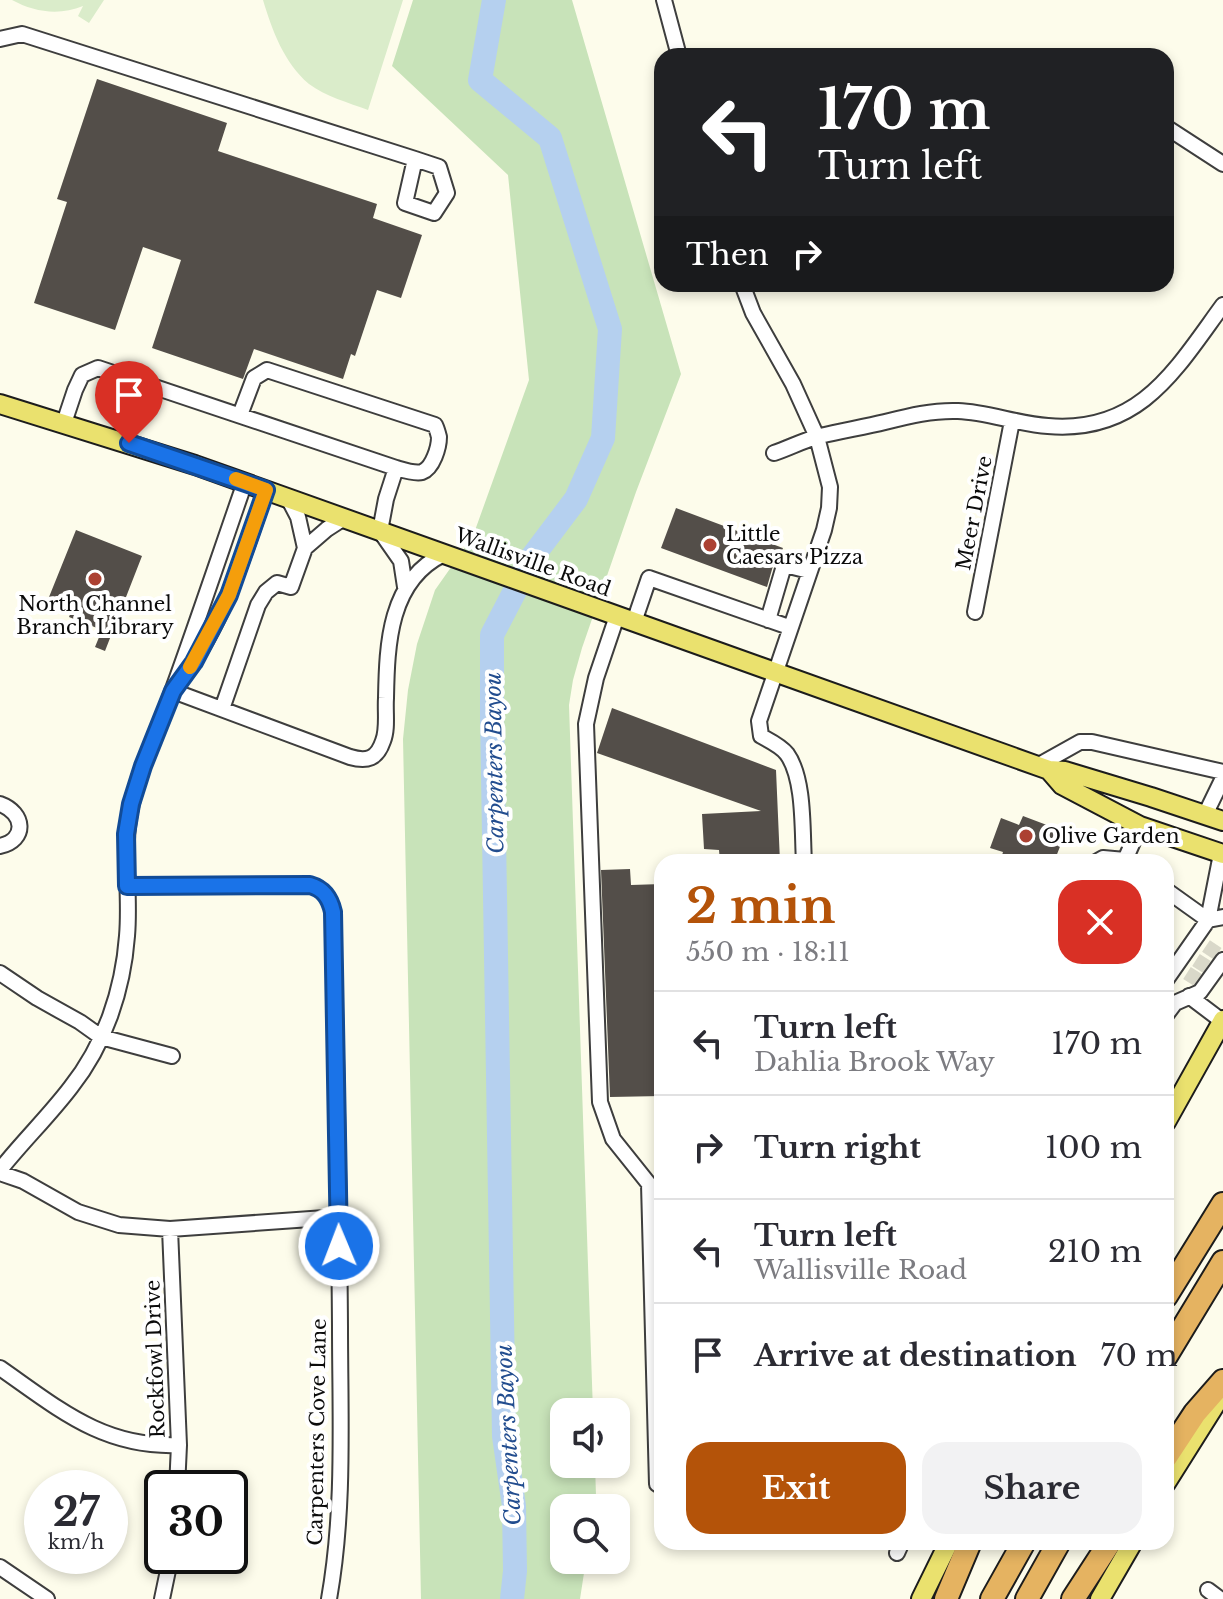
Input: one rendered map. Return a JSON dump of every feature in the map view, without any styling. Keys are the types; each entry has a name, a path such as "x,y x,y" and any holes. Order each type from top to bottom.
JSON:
{"highway":[{"path":"1174,1283 1223,1204"},
{"path":"1174,1343 1223,1262"},
{"path":"1174,1445 1195,1413 1223,1381"},
{"path":"946,1599 967,1550"},
{"path":"992,1599 1020,1550"},
{"path":"1027,1599 1055,1550"},
{"path":"1073,1599 1105,1550"}],"main road":[{"name":"Wallisville Road","path":"0,404 245,482 1043,768 1065,771 1214,818"},
{"name":"Wallisville Road","path":"1043,768 1062,785 1140,826 1222,854"},
{"path":"1174,1108 1223,1021"},
{"path":"1174,1470 1223,1393"},
{"path":"921,1599 945,1550"},
{"path":"1100,1599 1128,1550"}],"street":[{"path":"664,0 677,48"},
{"path":"0,39 22,34 415,159"},
{"path":"1174,132 1223,164"},
{"path":"745,292 817,437 830,487 824,530 759,721 761,736 774,742 788,755 795,772 800,789 804,854"},
{"path":"774,453 817,437 936,412 979,413 1012,421 1067,427 1112,418 1131,409 1162,386 1223,305"},
{"path":"64,423 82,375 98,368 412,472 423,472 431,465 439,435 435,425 267,370 254,378 240,415"},
{"name":"Meer Drive","path":"975,612 1012,421"},
{"path":"396,468 380,531 401,561 405,587"},
{"path":"245,482 131,804 126,834 128,932 117,998 89,1062 73,1086 0,1171 78,1212 119,1225 170,1229 339,1217"},
{"path":"173,691 194,662 229,595 266,490"},
{"path":"222,709 254,616 266,592 277,583 291,587 305,548 298,517 288,498"},
{"path":"305,548 344,518"},
{"path":"173,691 350,757 362,761 371,758 380,750 385,738 389,634 405,587 430,560 444,554"},
{"path":"768,620 783,569 789,566 809,571"},
{"path":"654,1372 649,1184 613,1139 600,1102 586,724 596,678 649,578 789,627"},
{"path":"1043,768 1080,742 1092,742 1223,772"},
{"path":"1214,818 1223,778"},
{"path":"0,804 12,809 20,824 12,841 0,846"},
{"path":"1128,854 1140,826"},
{"path":"1174,1003 1200,992 1208,920 1222,854"},
{"name":"Carpenters Cove Lane","path":"127,886 310,885 328,896 333,912 341,1474 339,1525 329,1599"},
{"path":"1174,896 1208,920 1223,917"},
{"path":"1174,976 1203,962"},
{"path":"0,973 101,1037 172,1056"},
{"path":"1174,1003 1223,1021"},
{"name":"Rockfowl Drive","path":"170,1229 178,1470"},
{"path":"0,1368 75,1419 110,1436 147,1445 179,1445"},
{"path":"0,1567 47,1599"},
{"path":"162,1599 167,1574"}],"green space":[{"path":"12,0 104,0 89,23 78,16 83,6 65,11 47,11"},
{"path":"263,0 403,0 368,110 322,92 300,76 280,45"},
{"path":"413,0 572,0 654,281 654,292 657,292 681,374 582,648 569,705 593,1398 550,1398 550,1478 595,1478 596,1494 550,1494 550,1574 584,1574 580,1599 421,1599 403,739 417,644 435,590 473,536 529,380 508,175 392,66"}],"building":[{"path":"97,79 227,123 218,151 377,204 373,218 422,235 401,298 377,290 355,356 351,354 343,379 254,349 243,379 152,348 181,260 143,247 115,330 34,303 67,202 57,199"},
{"path":"676,508 783,548 773,566 767,587 661,548"},
{"name":"North Channel Branch Library","path":"76,530 142,556 105,651 95,647 102,630 69,617 71,612 47,602"},
{"path":"612,708 776,770 780,854 719,854 719,850 704,849 702,814 761,811 597,753"},
{"name":"Olive Garden","path":"1023,816 1060,830 1055,842 1061,844 1057,854 1002,854 990,848 1001,818 1019,825"},
{"path":"630,869 631,885 654,884 654,1096 610,1097 601,870"}],"waterway":[{"name":"Carpenters Bayou","path":"494,0 480,80 550,138 610,329 603,438 576,499 533,556 492,635 504,1436 514,1506 512,1599"}],"tunnel":[{"path":"1206,946 1218,954"},
{"path":"1196,960 1207,967"},
{"path":"1187,973 1198,980"}],"slow traffic":[{"path":"190,667 229,595 266,490 236,479"}],"place":[{"name":"Little Caesars Pizza","path":"710,545"},
{"name":"North Channel Branch Library","path":"95,579"},
{"name":"Olive Garden","path":"1026,836"}],"route":[{"path":"129,443 266,490 229,595 194,662 173,691 143,766 131,804 126,834 127,886 310,885 328,896 333,912 339,1246"}]}
